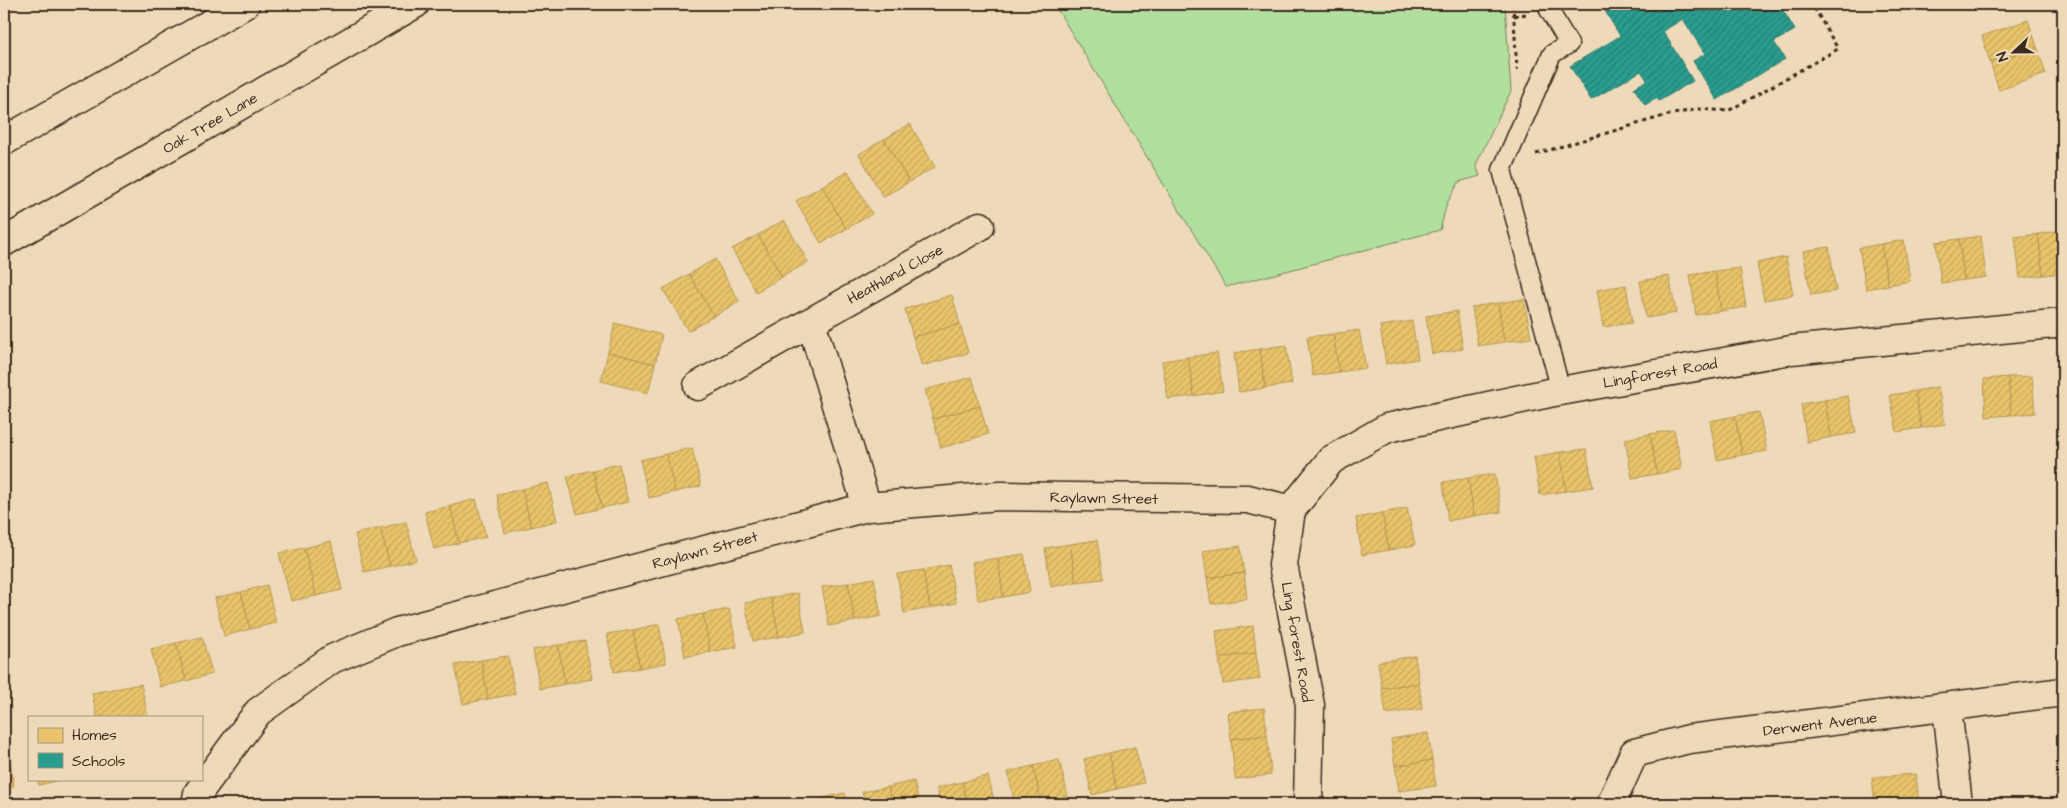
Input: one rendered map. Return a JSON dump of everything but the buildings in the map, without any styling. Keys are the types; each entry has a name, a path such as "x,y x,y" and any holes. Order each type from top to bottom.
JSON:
{"street":[{"path":"4,141 245,4"},
{"name":"Oak Tree Lane","path":"4,242 415,4"},
{"name":"Heathland Close","path":"698,386 980,226"},
{"path":"811,322 867,507"},
{"name":"Lingforest Road","path":"1290,510 1331,460 1387,428 1561,391 1791,350 2063,323"},
{"name":"Raylawn Street","path":"196,804 198,793 258,712 332,659 397,632 867,507 999,496 1248,499 1290,510"},
{"name":"Ling forest Road","path":"1290,510 1283,565 1310,705 1308,804"},
{"name":"Derwent Avenue","path":"1610,804 1634,753 1689,740 2063,692"},
{"path":"1947,708 1958,804"}],"lane":[{"path":"1549,10 1569,44 1552,54 1502,170 1561,391"}],"path":[{"path":"1512,4 1517,74"},
{"path":"1507,159 1551,151 1664,116 1698,109 1728,111 1838,49 1812,4"}],"green space":[{"path":"1054,4 1505,4 1511,91 1476,165 1480,176 1459,182 1447,203 1440,230 1226,287"}]}
